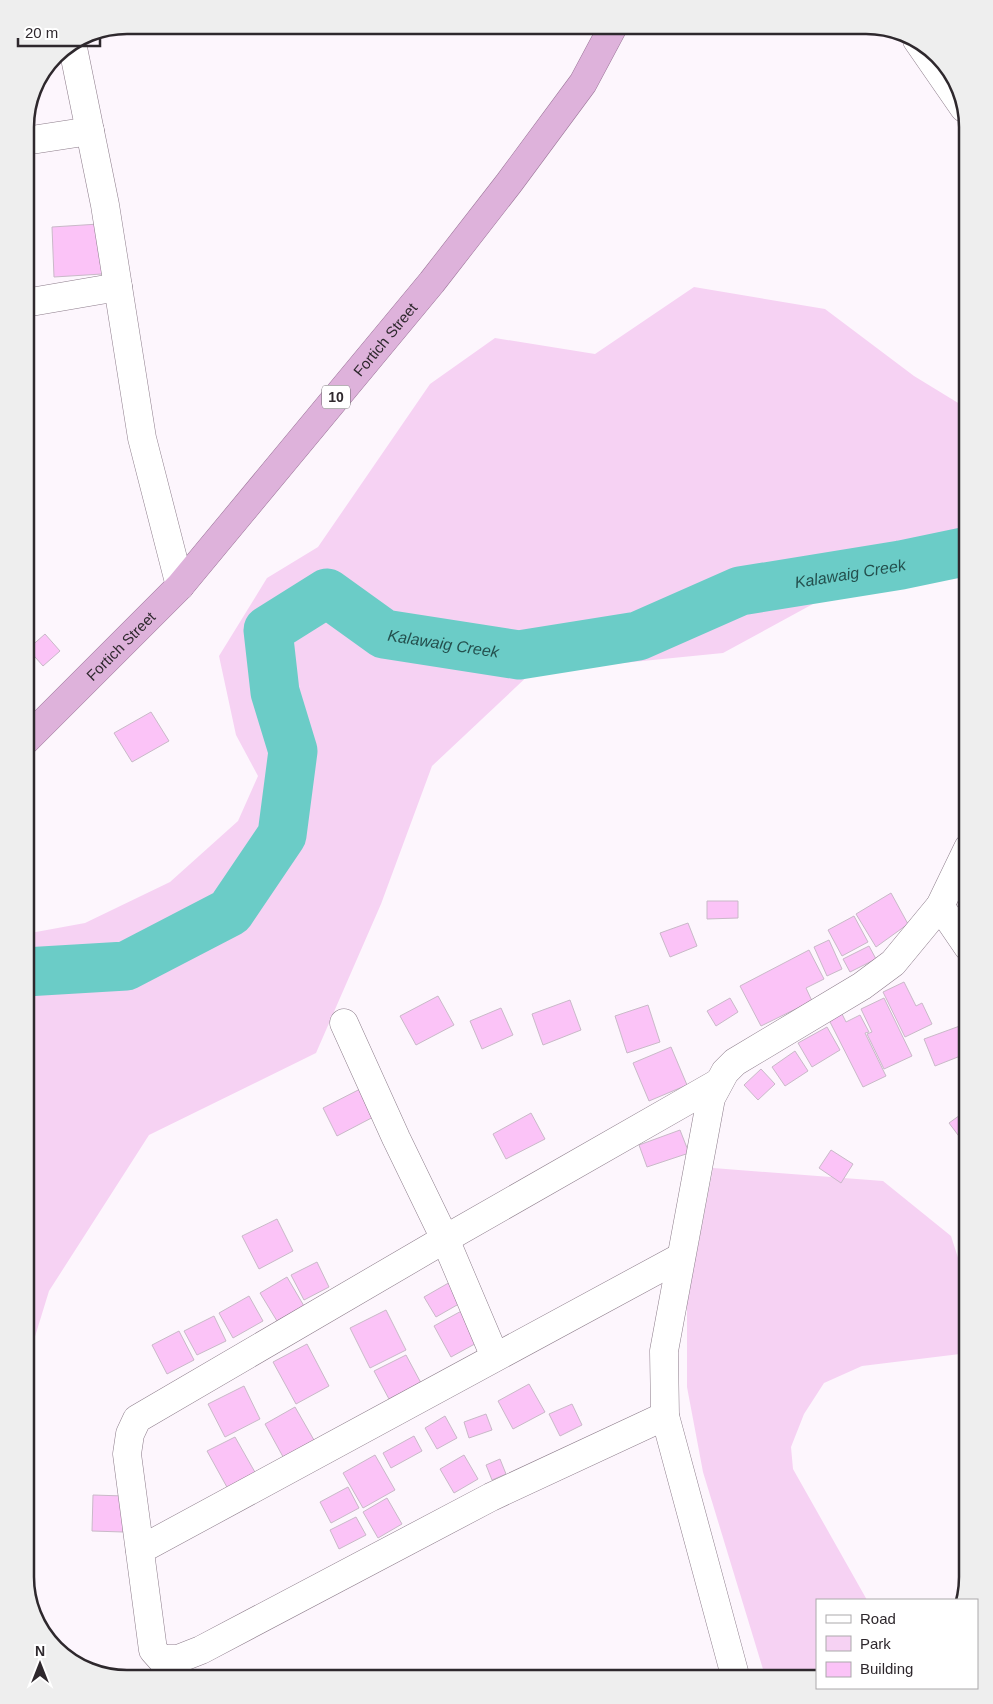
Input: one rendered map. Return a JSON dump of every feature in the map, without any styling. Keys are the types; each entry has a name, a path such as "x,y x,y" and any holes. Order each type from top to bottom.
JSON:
{"highway":[{"name":"Fortich Street","path":"34,733 180,586 432,282 503,191 583,82 609,34"}],"street":[{"path":"73,50 118,286 142,438 180,586"},
{"path":"930,59 952,90"},
{"path":"34,140 90,131"},
{"path":"34,301 118,286"},
{"path":"734,1670 665,1416 664,1350 708,1113 718,1083 725,1072 749,1052 862,986 893,963 940,906 959,867"},
{"path":"940,906 959,934"},
{"path":"344,1023 396,1138 446,1239 495,1357"},
{"path":"665,1416 491,1497 201,1650 178,1659 161,1659 153,1650 127,1454 130,1434 137,1419 718,1083"},
{"path":"140,1550 681,1257"}],"green space":[{"path":"694,287 825,309 914,376 959,404 959,579 868,574 723,653 532,672 432,766 381,904 316,1053 149,1135 49,1291 34,1340 34,932 85,923 170,882 238,821 258,776 236,735 219,656 267,578 318,547 430,384 495,338 595,354"},
{"path":"713,1168 883,1181 951,1236 959,1261 959,1354 862,1366 824,1383 804,1414 791,1447 793,1469 866,1599 816,1599 816,1670 763,1670 703,1472 687,1387 687,1303"}],"building":[{"path":"99,224 102,274 54,277 52,227"},
{"path":"45,634 60,651 43,666 34,656 34,644"},
{"path":"151,712 169,741 132,762 114,733"},
{"path":"891,893 908,924 876,947 856,914"},
{"path":"707,901 738,901 738,918 707,919"},
{"path":"854,916 868,942 842,956 828,930"},
{"path":"688,923 697,946 670,957 660,933"},
{"path":"829,940 842,969 827,976 814,947"},
{"path":"869,946 876,959 850,972 843,959"},
{"path":"809,950 824,979 806,988 812,1001 761,1026 740,986"},
{"path":"904,982 916,1006 922,1003 932,1024 905,1037 883,992"},
{"path":"438,996 454,1025 416,1045 400,1016"},
{"path":"730,998 738,1012 716,1026 707,1011"},
{"path":"884,998 912,1056 884,1069 867,1034 872,1032 861,1009"},
{"path":"570,1000 581,1030 543,1045 532,1014"},
{"path":"648,1005 660,1042 627,1053 615,1016"},
{"path":"501,1008 513,1035 482,1049 470,1021"},
{"path":"842,1014 846,1022 860,1015 869,1032 865,1033 886,1076 863,1087 829,1020"},
{"path":"959,1026 959,1057 935,1066 924,1039"},
{"path":"827,1027 840,1050 812,1067 798,1043"},
{"path":"671,1047 687,1085 649,1101 633,1063"},
{"path":"795,1051 808,1071 785,1086 772,1067"},
{"path":"761,1069 775,1084 758,1100 744,1085"},
{"path":"366,1086 381,1113 337,1136 323,1108"},
{"path":"531,1113 545,1139 506,1159 493,1134"},
{"path":"959,1116 959,1136 949,1123"},
{"path":"680,1130 689,1153 647,1167 639,1145"},
{"path":"831,1150 853,1164 841,1183 819,1168"},
{"path":"277,1219 293,1251 259,1269 242,1236"},
{"path":"317,1262 329,1287 304,1300 291,1275"},
{"path":"287,1277 304,1306 277,1321 260,1293"},
{"path":"452,1281 464,1301 436,1317 424,1297"},
{"path":"249,1296 263,1321 233,1338 219,1313"},
{"path":"465,1309 482,1340 451,1357 434,1326"},
{"path":"386,1310 406,1350 370,1368 350,1328"},
{"path":"214,1316 226,1341 197,1355 184,1331"},
{"path":"179,1331 194,1360 167,1374 152,1345"},
{"path":"307,1344 329,1386 296,1404 273,1362"},
{"path":"406,1355 421,1383 389,1399 374,1371"},
{"path":"529,1384 545,1412 513,1429 498,1401"},
{"path":"244,1386 260,1419 225,1437 208,1404"},
{"path":"572,1404 582,1425 560,1436 549,1414"},
{"path":"295,1407 318,1447 287,1464 265,1424"},
{"path":"486,1414 492,1430 469,1438 464,1422"},
{"path":"445,1416 457,1438 437,1449 425,1428"},
{"path":"414,1436 422,1451 391,1468 383,1453"},
{"path":"235,1437 256,1474 228,1489 207,1451"},
{"path":"375,1455 395,1490 363,1508 343,1473"},
{"path":"464,1455 478,1479 454,1493 440,1469"},
{"path":"500,1459 506,1474 492,1480 486,1465"},
{"path":"348,1487 359,1508 331,1523 320,1502"},
{"path":"93,1495 124,1496 123,1532 92,1531"},
{"path":"387,1498 402,1524 378,1538 363,1512"},
{"path":"356,1517 366,1535 339,1549 330,1530"}],"waterway":[{"name":"Kalawaig Creek","path":"34,971 126,966 230,912 282,835 293,751 275,692 268,630 327,593 384,634 519,655 638,636 740,591 901,565 959,553"}]}
